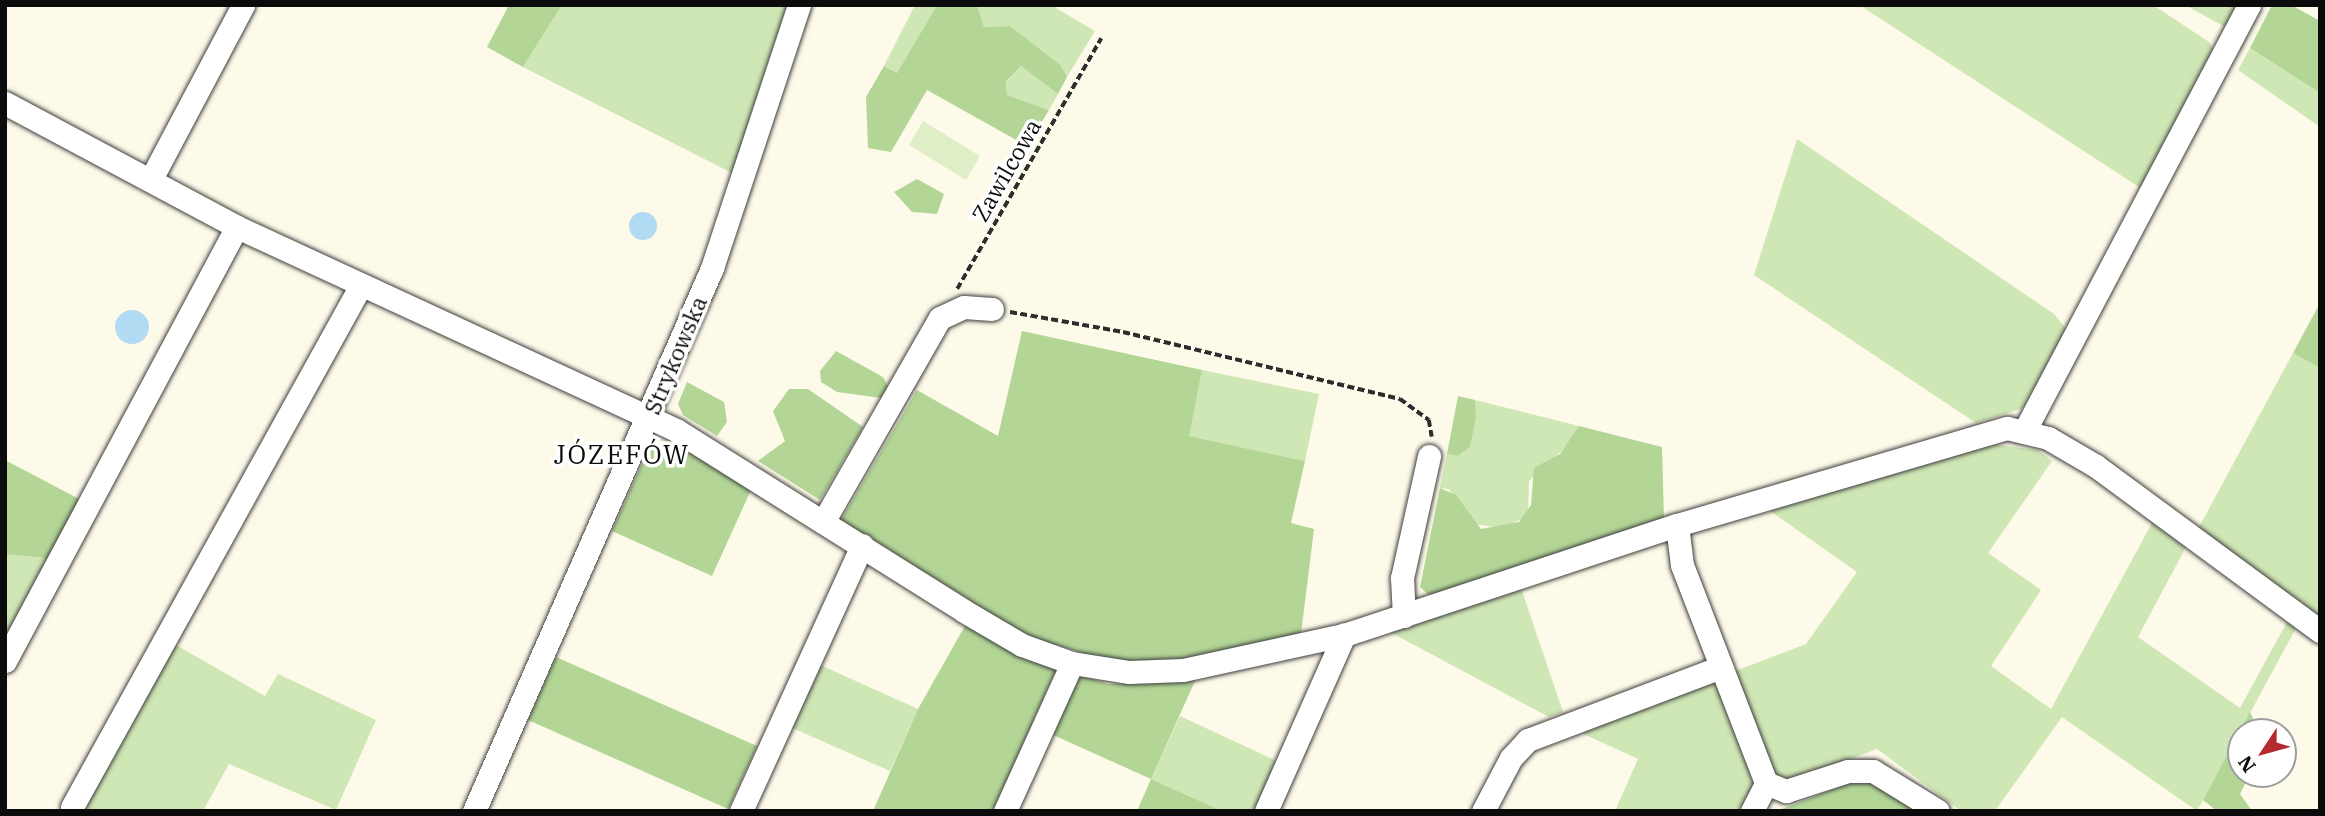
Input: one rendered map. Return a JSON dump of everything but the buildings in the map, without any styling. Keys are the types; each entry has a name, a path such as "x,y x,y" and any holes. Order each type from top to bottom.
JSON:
{"street":[{"path":"151,179 243,5"},
{"name":"Strykowska","path":"474,811 649,418 742,192 799,5"},
{"path":"2025,430 2249,5"},
{"path":"5,103 237,227 649,418 1023,645 1072,663 1129,672 1183,670 1344,635 1677,525 1956,438 2025,430 2096,466 2320,631"},
{"path":"5,661 237,227"},
{"path":"72,807 361,285"},
{"path":"823,522 940,318 964,307 992,309"},
{"path":"1404,616 1402,578 1429,456"},
{"path":"1677,525 1682,565 1719,668 1766,783 1786,791 1848,771 1873,771 1938,811"},
{"path":"741,811 862,545"},
{"path":"1266,811 1344,635"},
{"path":"1005,811 1072,663"},
{"path":"1483,811 1511,758 1528,740 1719,668"},
{"path":"1752,811 1766,783"}],"path":[{"name":"Zawilcowa","path":"940,318 1101,39"},
{"path":"992,309 1123,332 1400,399 1429,420 1429,456"}],"green space":[{"path":"509,5 562,5 523,67 487,47"},
{"path":"562,5 787,5 736,175 523,67"},
{"path":"915,5 937,5 897,73 884,66"},
{"path":"937,5 977,5 984,27 1010,26 1060,65 1067,77 1058,94 1021,66 1006,82 1007,95 1049,110 1027,146 927,90 891,152 868,148 866,97 884,66 897,73"},
{"path":"977,5 1051,5 1095,31 1067,77 1010,26 984,27"},
{"path":"2153,5 2209,42 2216,53 2142,189 1861,6"},
{"path":"2185,5 2242,5 2229,29"},
{"path":"2272,5 2291,5 2320,21 2320,93 2250,48"},
{"path":"2250,48 2320,93 2320,127 2238,70"},
{"path":"1021,66 1058,94 1049,110 1007,95 1006,83"},
{"path":"923,121 980,156 966,180 909,145"},
{"path":"1797,139 2054,314 2066,329 2023,408 1976,423 1754,275"},
{"path":"917,179 944,194 937,214 912,212 894,192"},
{"path":"2320,303 2320,368 2293,353"},
{"path":"1022,331 1202,370 1189,436 1305,461 1291,523 1314,529 1301,634 1202,659 1113,662 1027,636 841,520 917,390 998,436"},
{"path":"836,351 883,377 888,386 881,398 837,392 821,382 820,371"},
{"path":"2293,353 2320,368 2320,619 2197,531"},
{"path":"1202,370 1319,394 1305,461 1188,436"},
{"path":"687,382 724,402 727,422 717,436 683,415 678,404"},
{"path":"789,389 808,389 863,427 820,500 758,461 785,441 773,411"},
{"path":"1458,396 1475,400 1476,417 1470,447 1458,456 1447,454"},
{"path":"1475,400 1579,426 1571,442 1529,481 1528,516 1503,528 1472,524 1449,489 1440,488 1447,454 1458,456 1470,447"},
{"path":"1579,426 1662,447 1664,518 1431,597 1420,587 1440,488 1456,495 1481,529 1519,522 1531,505 1534,468 1560,454"},
{"path":"672,441 751,490 712,576 612,531 648,451"},
{"path":"1998,445 2038,450 2052,461 1988,553 2041,590 1991,666 2051,709 2152,523 2186,547 2138,637 2240,708 2287,622 2296,628 2247,718 2227,718 2227,756 2197,811 2062,717 1995,811 1961,811 1877,749 1789,782 1775,777 1735,671 1806,644 1857,572 1770,511 1976,446"},
{"path":"5,460 81,500 49,558 5,554"},
{"path":"24,551 49,558 5,640 5,554"},
{"path":"1521,588 1563,712 1549,717 1390,632"},
{"path":"966,624 1057,668 993,811 873,811 918,709"},
{"path":"169,641 265,696 278,674 376,720 336,810 229,764 203,811 80,811"},
{"path":"556,657 757,746 728,809 528,720"},
{"path":"818,664 918,709 890,771 790,727"},
{"path":"1078,674 1108,684 1195,681 1151,779 1051,734"},
{"path":"1715,678 1755,785 1742,811 1615,811 1638,759 1575,730"},
{"path":"1180,716 1279,762 1258,811 1222,811 1151,779"},
{"path":"2227,755 2227,788 2243,788 2240,794 2252,811 2217,811 2203,800"},
{"path":"1873,774 1923,811 1777,811"},
{"path":"1151,779 1222,811 1137,811"}],"water":[{"path":"643,212 653,216 657,226 653,236 643,240 633,236 629,226 633,216"},
{"path":"132,310 144,315 149,327 144,339 132,344 120,339 115,327 120,315"}],"district":[{"name":"JÓZEFÓW","path":"622,455"}]}
